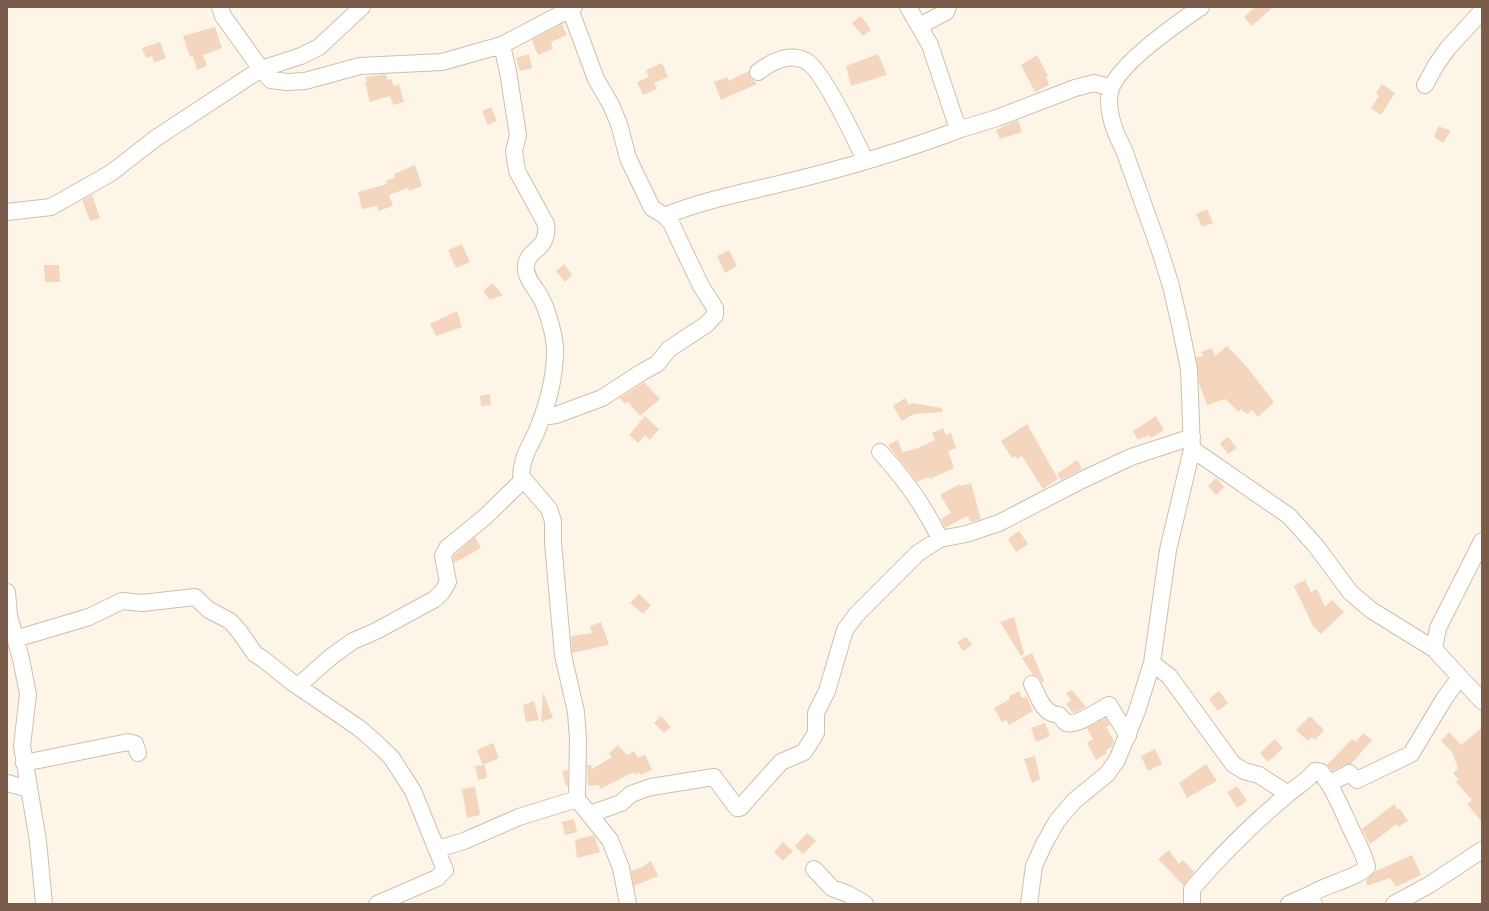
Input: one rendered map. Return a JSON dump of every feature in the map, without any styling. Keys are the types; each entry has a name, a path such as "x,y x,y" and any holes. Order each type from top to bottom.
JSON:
{"street":[{"path":"220,7 223,16 261,70 271,80 287,82 305,81 360,66 442,62 502,44 572,8 596,79 614,112 628,158 652,208 665,216 671,223 701,286 715,308 715,315 707,324 669,349 657,364 602,398 556,415 542,418"},
{"path":"7,212 51,207 87,187 111,173 156,138 261,70 300,56 319,47 362,7"},
{"path":"908,7 930,45 955,120 961,129"},
{"path":"919,26 946,12 948,7"},
{"path":"1029,904 1034,866 1054,827 1074,801 1107,774 1117,760 1128,736 1152,664 1168,550 1192,443 1189,368 1171,286 1154,235 1112,122 1109,107 1110,91 1119,73 1132,61 1173,26 1201,7"},
{"path":"1425,85 1436,65 1448,48 1482,11"},
{"path":"502,44 518,135 514,151 517,171 542,214 546,224 547,233 545,242 526,264 526,273 543,301 555,349 553,381 542,418 523,459 521,476 549,509 553,521 553,543 563,655 576,712 578,740 577,800 610,840 621,868 628,904"},
{"path":"758,72 770,63 789,58 806,60 816,69 832,95 865,160"},
{"path":"665,216 689,206 783,183 925,142 997,118 1075,88 1094,84 1104,86 1110,91"},
{"path":"590,814 621,803 631,794 651,787 714,778 737,808 740,808 781,762 804,752 816,733 816,713 827,691 845,630 856,615 918,553 940,539 966,534 999,522 1082,480 1132,457 1192,443"},
{"path":"1192,443 1289,516 1316,546 1350,592 1371,610 1434,649 1482,701"},
{"path":"880,452 931,519 940,539"},
{"path":"299,685 332,656 353,641 407,615 435,599 442,592 448,582 443,556 447,548 485,517 523,480"},
{"path":"1434,649 1438,628 1482,541"},
{"path":"7,592 9,616 28,694 22,746 38,841 44,904"},
{"path":"15,639 89,617 122,601 142,603 194,597 209,610 230,620 239,630 255,654 293,683 299,685 358,728 391,758 413,791 438,849 445,870 443,874 377,904"},
{"path":"1152,664 1169,676 1233,764 1244,771 1260,775 1288,794"},
{"path":"1329,784 1349,773 1357,780 1411,754 1444,699 1460,677"},
{"path":"1032,684 1044,709 1052,714 1059,715 1066,723 1078,723 1090,715 1109,706 1128,736"},
{"path":"24,763 128,742 135,744 138,753"},
{"path":"1192,904 1192,889 1206,872 1288,794 1305,782 1315,771 1321,772 1341,803 1350,828 1364,856 1367,867 1358,874 1333,883 1313,899 1288,904"},
{"path":"7,783 29,789"},
{"path":"438,849 464,841 519,817 577,800"},
{"path":"1394,904 1429,885 1482,850"},
{"path":"814,868 832,888 848,894 865,904"}],"building":[{"path":"1255,7 1273,7 1252,26 1244,17"},
{"path":"861,16 871,30 863,36 852,23"},
{"path":"562,24 567,35 551,42 553,49 538,55 532,40"},
{"path":"215,27 222,48 203,55 207,66 197,70 193,56 190,57 183,36"},
{"path":"160,42 166,58 154,63 152,56 146,58 142,48"},
{"path":"529,54 532,68 520,71 516,58"},
{"path":"878,54 887,75 851,86 846,66"},
{"path":"1037,55 1048,76 1046,77 1049,85 1035,92 1021,65"},
{"path":"662,63 668,77 654,83 657,89 643,95 637,82 649,77 646,70"},
{"path":"749,71 750,77 757,84 721,100 714,82 727,77 729,81"},
{"path":"386,74 387,80 391,79 394,86 399,84 404,102 393,105 390,96 370,102 365,82 367,82 366,77"},
{"path":"1382,84 1395,93 1381,115 1371,108 1379,96 1376,93"},
{"path":"491,107 497,121 488,125 482,111"},
{"path":"1018,120 1022,132 1000,139 996,130"},
{"path":"1438,126 1451,131 1443,143 1434,137"},
{"path":"415,165 422,186 409,191 408,188 389,195 393,206 378,211 377,206 362,209 358,192 387,184 386,181 395,177 394,174"},
{"path":"92,195 100,218 90,221 82,200"},
{"path":"1207,209 1213,223 1202,227 1196,214"},
{"path":"462,244 470,262 456,268 448,250"},
{"path":"729,250 737,266 725,273 717,256"},
{"path":"564,264 572,275 565,282 556,271"},
{"path":"44,265 59,265 60,282 45,282"},
{"path":"492,283 503,295 490,300 483,291"},
{"path":"457,311 462,327 436,336 430,324"},
{"path":"1227,346 1247,367 1274,402 1258,417 1252,410 1247,414 1241,409 1239,412 1225,399 1207,405 1199,383 1196,357 1203,356 1201,352 1212,348 1215,356"},
{"path":"644,382 660,399 640,416 628,402 625,404 620,398"},
{"path":"490,394 491,405 481,406 480,396"},
{"path":"905,398 909,405 912,403 942,408 942,412 914,414 902,421 893,406"},
{"path":"645,416 659,429 650,440 645,435 638,443 629,435"},
{"path":"1156,416 1164,430 1151,438 1149,435 1138,440 1133,431"},
{"path":"1027,424 1058,479 1043,489 1022,456 1017,459 1015,456 1012,458 1001,441"},
{"path":"943,428 946,435 951,433 956,448 948,451 954,468 930,479 929,477 917,482 888,445 898,440 902,452 916,449 935,440 932,433"},
{"path":"1228,437 1237,448 1228,454 1220,443"},
{"path":"1077,460 1082,469 1061,480 1057,474"},
{"path":"1216,478 1224,487 1216,495 1208,486"},
{"path":"971,483 981,519 971,522 967,516 945,528 941,519 951,513 940,495 960,484 961,486"},
{"path":"1019,531 1028,544 1016,552 1008,539"},
{"path":"475,537 481,548 454,563 453,557 455,554"},
{"path":"1305,580 1311,592 1317,589 1325,607 1332,600 1344,612 1321,634 1313,626 1294,586"},
{"path":"639,594 651,605 643,614 630,603"},
{"path":"1014,617 1024,654 1021,656 1000,622"},
{"path":"601,622 609,645 572,653 571,636 592,633 590,626"},
{"path":"966,637 972,645 963,651 957,642"},
{"path":"1032,653 1044,681 1042,682 1038,676 1033,675 1022,658"},
{"path":"1072,690 1086,707 1073,713 1066,704 1071,700 1066,693"},
{"path":"1019,691 1022,698 1026,696 1033,711 1009,725 1006,720 1002,722 994,708 1010,699 1009,696"},
{"path":"1219,691 1228,703 1218,711 1209,699"},
{"path":"543,692 553,718 541,722"},
{"path":"534,701 539,720 526,722 523,705"},
{"path":"661,716 671,727 664,733 654,723"},
{"path":"1310,716 1324,730 1315,740 1312,737 1308,741 1296,730"},
{"path":"1106,718 1110,725 1106,727 1114,741 1112,747 1106,750 1107,753 1096,760 1087,743 1093,739 1087,728"},
{"path":"1045,723 1050,736 1036,742 1031,728"},
{"path":"1482,728 1482,822 1467,804 1472,800 1456,782 1459,780 1453,773 1458,768 1452,752 1441,741 1449,732 1461,745"},
{"path":"1363,733 1372,740 1351,764 1344,765 1332,771 1327,765 1352,739 1356,742"},
{"path":"1275,739 1283,748 1268,762 1260,753"},
{"path":"493,743 499,758 483,765 477,750"},
{"path":"618,745 627,755 634,751 638,758 645,755 652,770 641,775 639,773 635,775 634,772 600,789 599,785 588,786 587,765 591,765 592,769 612,757 609,753"},
{"path":"1155,749 1162,764 1148,771 1141,756"},
{"path":"1035,756 1040,779 1032,783 1024,759"},
{"path":"1206,764 1217,781 1187,798 1179,783"},
{"path":"485,765 487,778 478,780 475,766"},
{"path":"568,770 568,785 566,786 562,771"},
{"path":"1237,786 1247,801 1237,808 1227,792"},
{"path":"475,787 480,815 467,818 462,789"},
{"path":"1394,804 1398,810 1400,809 1408,821 1398,827 1397,824 1370,844 1362,829"},
{"path":"574,819 577,832 565,835 562,822"},
{"path":"807,833 816,841 803,854 795,846"},
{"path":"594,835 600,852 577,858 575,840"},
{"path":"783,842 793,851 783,861 774,852"},
{"path":"1169,850 1179,864 1183,860 1194,872 1184,886 1158,859"},
{"path":"1412,855 1421,875 1396,887 1390,878 1367,886 1366,880 1376,871"},
{"path":"651,861 658,876 634,886 631,871 642,867"}]}
